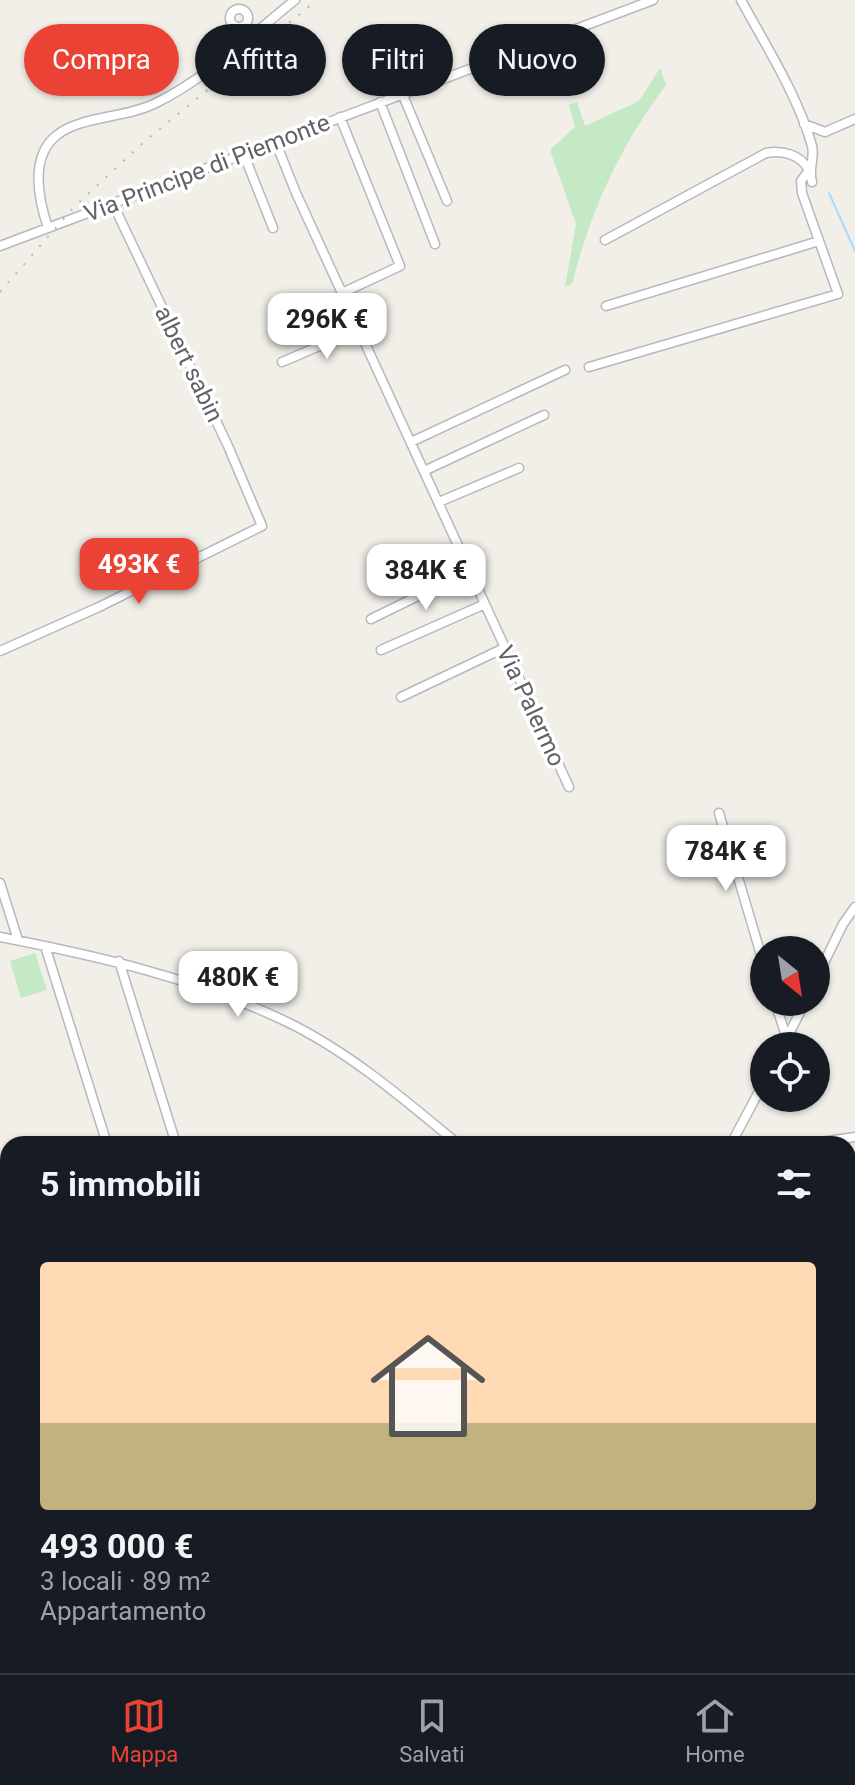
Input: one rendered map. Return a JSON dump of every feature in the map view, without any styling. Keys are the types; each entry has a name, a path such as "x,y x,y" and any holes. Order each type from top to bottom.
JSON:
{"street":[{"path":"265,24 295,0"},
{"name":"Via Principe di Piemonte","path":"453,74 653,0"},
{"path":"589,367 838,294 802,193 801,181 809,170 813,150 803,123 741,0"},
{"path":"48,228 38,196 40,168 56,136 72,127 154,104 195,78"},
{"name":"Via Principe di Piemonte","path":"0,246 395,96"},
{"path":"403,96 447,201"},
{"path":"380,102 435,244"},
{"path":"340,117 400,266 342,293"},
{"path":"803,123 825,132 855,119"},
{"name":"Via Palermo","path":"276,143 569,787"},
{"path":"605,240 766,153 777,151 790,154 804,162 812,182"},
{"path":"244,155 273,228"},
{"name":"albert sabin","path":"0,651 113,601 262,526 228,446 113,204"},
{"path":"606,306 819,241"},
{"path":"282,362 359,329"},
{"path":"411,442 565,370"},
{"path":"424,471 544,415"},
{"path":"439,502 519,468"},
{"path":"371,619 469,571"},
{"path":"381,650 485,604"},
{"path":"401,697 504,648"},
{"path":"719,813 755,936"},
{"path":"0,883 18,940"},
{"path":"830,950 855,907"},
{"path":"0,937 119,961 285,1020 405,1100 448,1136"},
{"path":"45,946 104,1136"},
{"path":"119,961 174,1136"},
{"path":"735,1136 750,1108"}],"green space":[{"path":"660,68 666,85 621,155 588,230 572,284 565,287 576,224 550,150 575,127 569,105 577,102 585,126 639,101"},
{"path":"35,953 47,990 21,998 10,961"}],"waterway":[{"path":"829,193 855,251"}],"railway":[{"path":"0,292 73,208 144,142 317,0"}]}
